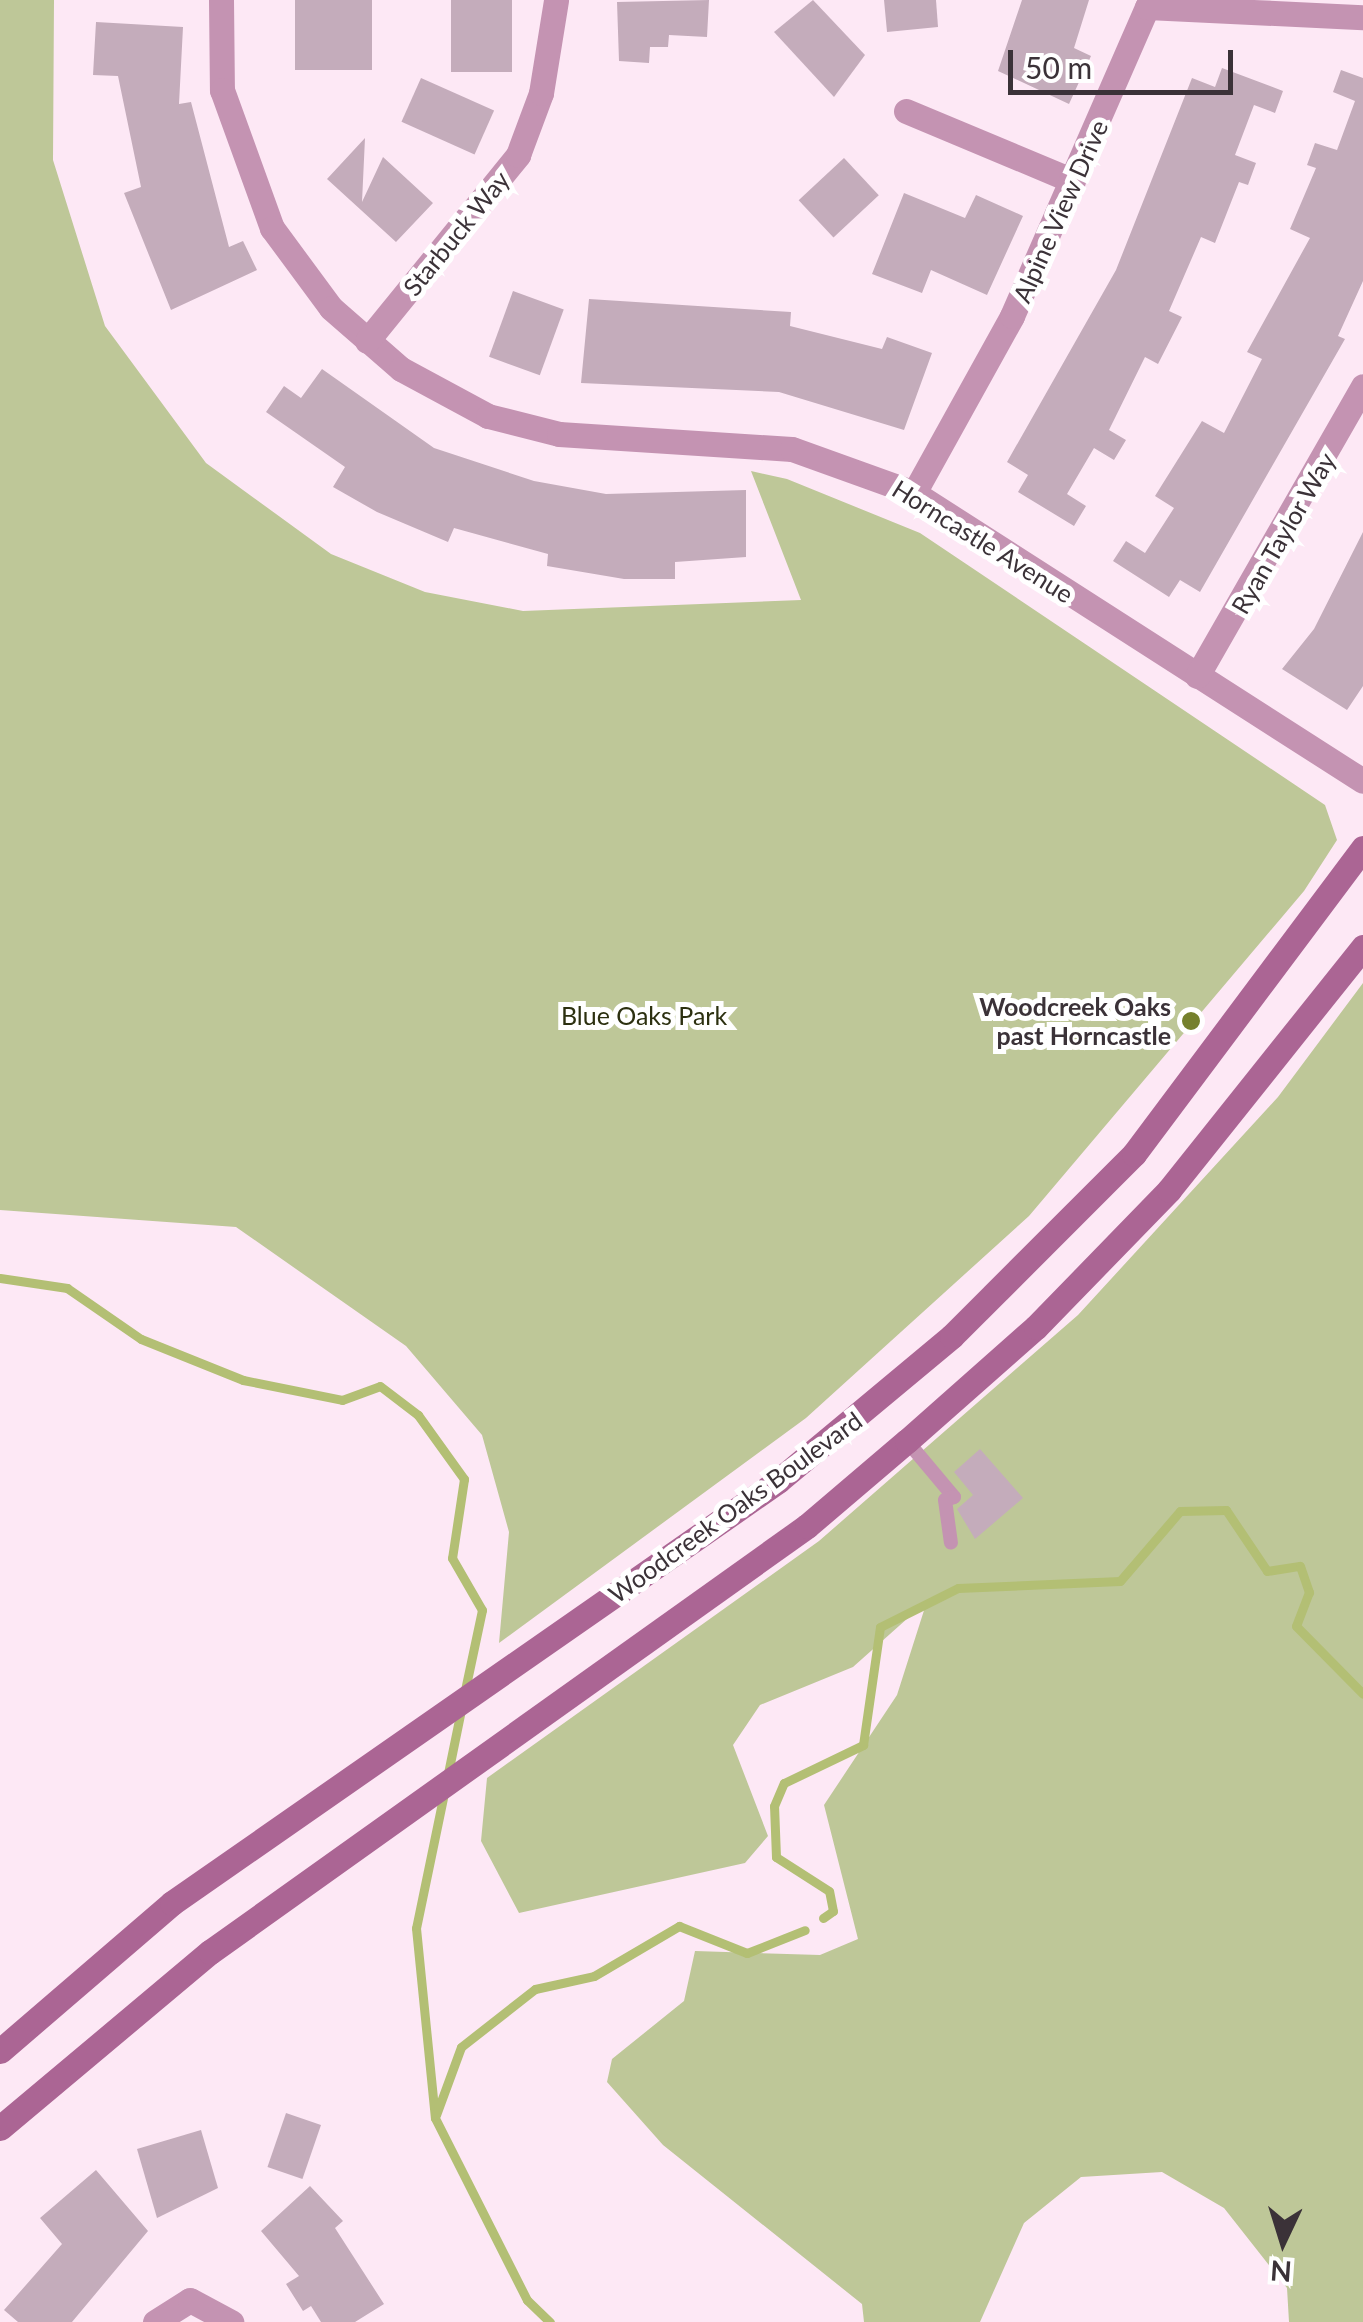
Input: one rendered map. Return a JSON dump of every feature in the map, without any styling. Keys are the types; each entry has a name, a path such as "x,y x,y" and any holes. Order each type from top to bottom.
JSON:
{"main road":[{"name":"Woodcreek Oaks Boulevard","path":"0,2051 172,1903 778,1481 1035,1259 1213,1059 1363,848"},
{"name":"Woodcreek Oaks Boulevard","path":"0,2128 62,2068 371,1838 806,1526 906,1441 1036,1327 1169,1190 1363,948"}],"street":[{"name":"Horncastle Avenue","path":"221,0 222,90 254,190 298,270 368,340 488,416 560,434 792,449 914,493 1363,781"},
{"name":"Starbuck Way","path":"368,340 518,155 541,92 556,0"},
{"name":"Alpine View Drive","path":"914,493 1073,181 1147,7 1363,17"},
{"path":"906,111 1073,181"},
{"name":"Ryan Taylor Way","path":"1197,676 1363,386"},
{"path":"155,2322 190,2300 231,2322"}],"lane":[{"path":"906,1441 954,1497 945,1500 952,1543"}],"green space":[{"name":"Blue Oaks Park","path":"0,0 54,0 53,160 105,326 206,463 331,554 425,592 523,611 801,600 751,471 787,479 920,533 1325,805 1337,840 1304,891 1029,1216 806,1418 499,1643 509,1532 482,1435 406,1346 236,1227 0,1210"},
{"path":"1363,983 1363,2322 1289,2322 1287,2288 1224,2208 1162,2172 1081,2177 1024,2223 980,2322 864,2322 862,2304 663,2145 607,2082 612,2059 684,2001 695,1951 820,1955 858,1939 824,1805 897,1695 927,1601 853,1667 760,1705 733,1745 768,1836 745,1863 519,1913 481,1841 487,1778 819,1541 1078,1315 1278,1097"}],"building":[{"path":"295,0 372,0 372,70 295,70"},
{"path":"451,0 512,0 512,72 451,72"},
{"path":"709,0 707,37 669,35 668,47 650,47 649,63 619,61 617,2"},
{"path":"813,0 865,55 834,97 774,32"},
{"path":"884,0 936,0 938,27 887,32"},
{"path":"1022,0 1089,0 1074,48 1091,56 1069,104 998,71"},
{"path":"96,22 183,27 179,104 191,102 229,247 243,241 257,270 171,310 124,193 141,187 118,76 93,75"},
{"path":"1222,68 1283,91 1275,113 1254,105 1235,155 1256,163 1248,185 1239,182 1215,243 1201,237 1169,311 1182,317 1158,364 1145,357 1109,430 1126,440 1114,460 1094,448 1067,494 1086,506 1074,526 1018,492 1028,475 1007,462 1116,270 1192,78 1215,87"},
{"path":"1341,70 1363,78 1363,281 1338,336 1345,339 1200,592 1180,580 1169,597 1113,561 1126,541 1145,553 1174,508 1155,496 1202,421 1224,433 1262,359 1247,352 1310,238 1290,229 1316,168 1307,165 1315,143 1337,150 1355,101 1333,92"},
{"path":"421,78 494,111 475,154 401,122"},
{"path":"365,138 362,202 383,157 433,203 396,242 327,179"},
{"path":"844,158 879,195 833,238 799,200"},
{"path":"904,193 965,218 976,195 1023,216 987,295 931,270 922,293 872,274"},
{"path":"513,291 564,309 540,375 489,357"},
{"path":"589,299 791,312 790,326 882,349 887,337 932,353 904,430 779,392 581,383"},
{"path":"322,369 434,448 534,481 606,494 746,490 746,557 675,562 675,579 624,579 547,566 548,554 454,528 448,542 377,512 333,487 345,467 266,412 284,386 301,398"},
{"path":"1363,532 1363,686 1347,710 1282,669 1314,629"},
{"path":"980,1449 1023,1498 975,1539 957,1509 973,1495 954,1472"},
{"path":"286,2113 321,2125 302,2179 267,2167"},
{"path":"201,2130 218,2188 157,2218 137,2149"},
{"path":"96,2170 148,2231 72,2322 18,2322 4,2310 62,2244 40,2218"},
{"path":"310,2186 343,2221 335,2228 384,2304 355,2322 321,2322 311,2306 303,2311 286,2284 299,2276 261,2231"}],"waterway":[{"path":"0,1278 67,1288 141,1339 243,1380 342,1400 380,1386 418,1415 464,1479 452,1558 482,1610 465,1690"},
{"path":"823,1918 833,1911 829,1891 776,1857 774,1806 784,1783 863,1745 880,1627 958,1588 1120,1581 1180,1511 1226,1510 1267,1571 1300,1566 1309,1592 1296,1626 1363,1694"},
{"path":"447,1778 461,1710"},
{"path":"444,1793 416,1928 435,2118 527,2300 550,2322"},
{"path":"436,2115 461,2047 535,1989 594,1976 679,1926 747,1953 805,1930"}],"place":[{"name":"Woodcreek Oaks past Horncastle","path":"1191,1021"}]}
